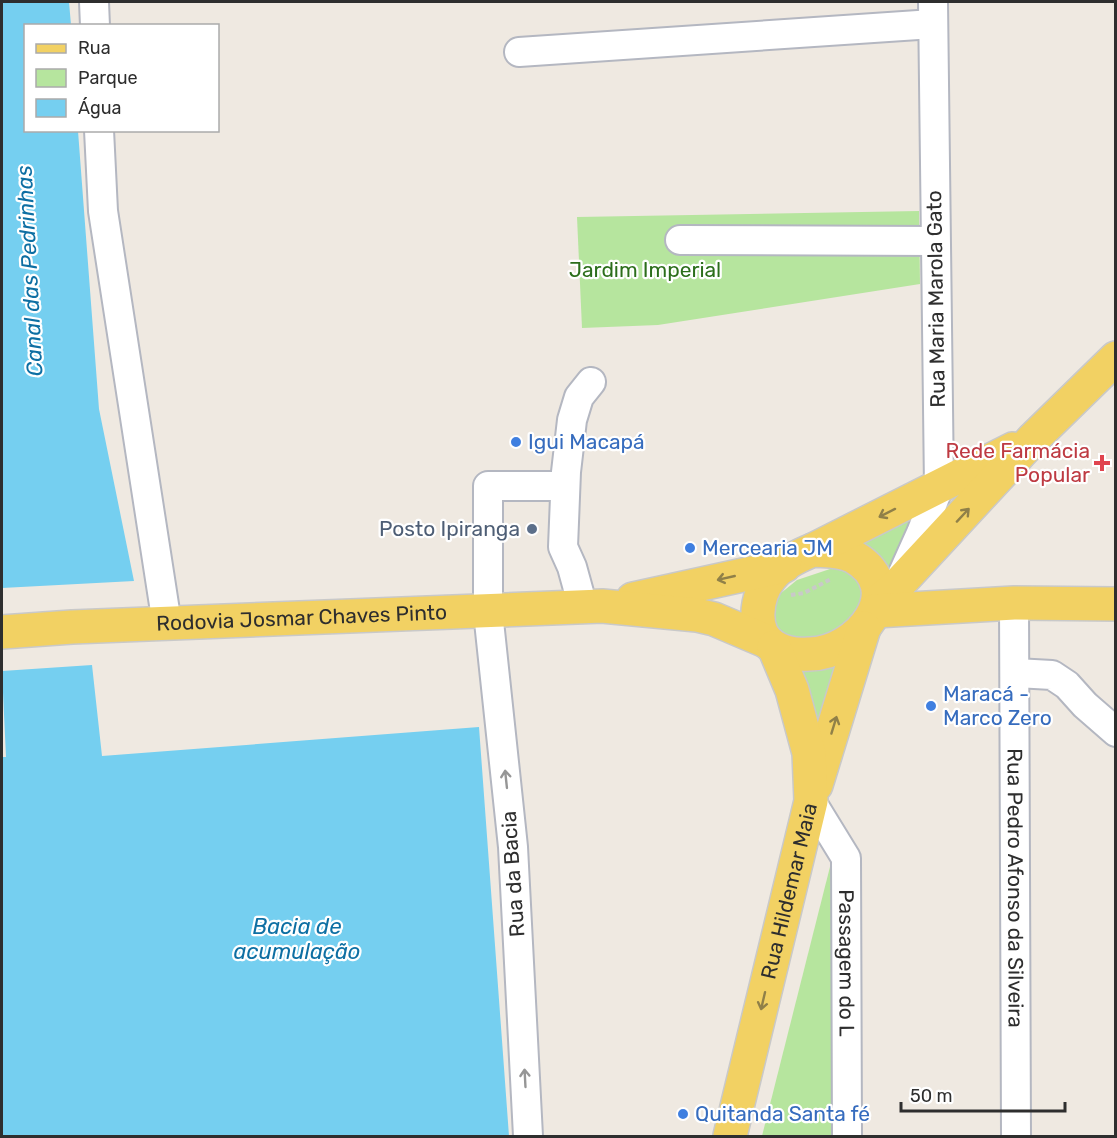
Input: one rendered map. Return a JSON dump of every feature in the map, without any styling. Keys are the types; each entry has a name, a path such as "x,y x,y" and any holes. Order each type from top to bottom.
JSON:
{"main road":[{"path":"1033,439 813,550 796,556 771,576 763,589 758,626 771,644 797,654 820,654 854,639 878,607 1033,439 1116,358"},
{"path":"811,801 878,607 879,595 872,574 854,557 840,552 813,550"},
{"name":"Rodovia Josmar Chaves Pinto","path":"592,606 784,566"},
{"path":"878,607 1014,603 1116,604"},
{"name":"Rodovia Josmar Chaves Pinto","path":"2,632 72,627 592,606 697,615 722,622 771,644"},
{"name":"Rua Hildemar Maia","path":"730,1137 811,801 809,753 792,690 771,644"}],"street":[{"path":"94,2 95,24"},
{"path":"519,52 933,13"},
{"name":"Rua Maria Marola Gato","path":"878,607 921,533 939,487 934,241 933,13"},
{"path":"99,132 103,211 167,624"},
{"path":"680,240 934,241"},
{"path":"591,382 579,397 572,420 565,486 563,547 592,606"},
{"name":"Rua da Bacia","path":"528,1137 513,847 488,612 488,486 565,486"},
{"name":"Rua Pedro Afonso da Silveira","path":"1014,603 1017,1137"},
{"path":"1015,674 1052,675 1067,685 1084,705 1116,732"},
{"name":"Passagem do L","path":"811,801 846,858 847,1137"}],"green space":[{"name":"Jardim Imperial","path":"919,211 920,284 658,325 582,328 577,217"},
{"path":"927,504 893,578 859,550 860,534"},
{"path":"833,568 855,575 862,591 860,607 845,624 826,636 787,639 770,622 775,598 797,580"},
{"path":"847,655 823,741 792,666"},
{"path":"835,847 834,1136 762,1136"}],"water":[{"name":"Canal das Pedrinhas","path":"2,2 69,2 71,24 24,24 24,132 78,132 99,409 134,581 2,588"},
{"name":"Bacia de acumulação","path":"92,665 102,756 479,727 509,1136 2,1136 2,757 6,757 2,671"}],"place":[{"name":"Igui Macapá","path":"516,442"},
{"name":"Rede Farmácia Popular","path":"1102,463"},
{"name":"Posto Ipiranga","path":"532,529"},
{"name":"Mercearia JM","path":"690,548"},
{"name":"Maracá - Marco Zero","path":"931,706"},
{"name":"Quitanda Santa fé","path":"683,1114"}]}
